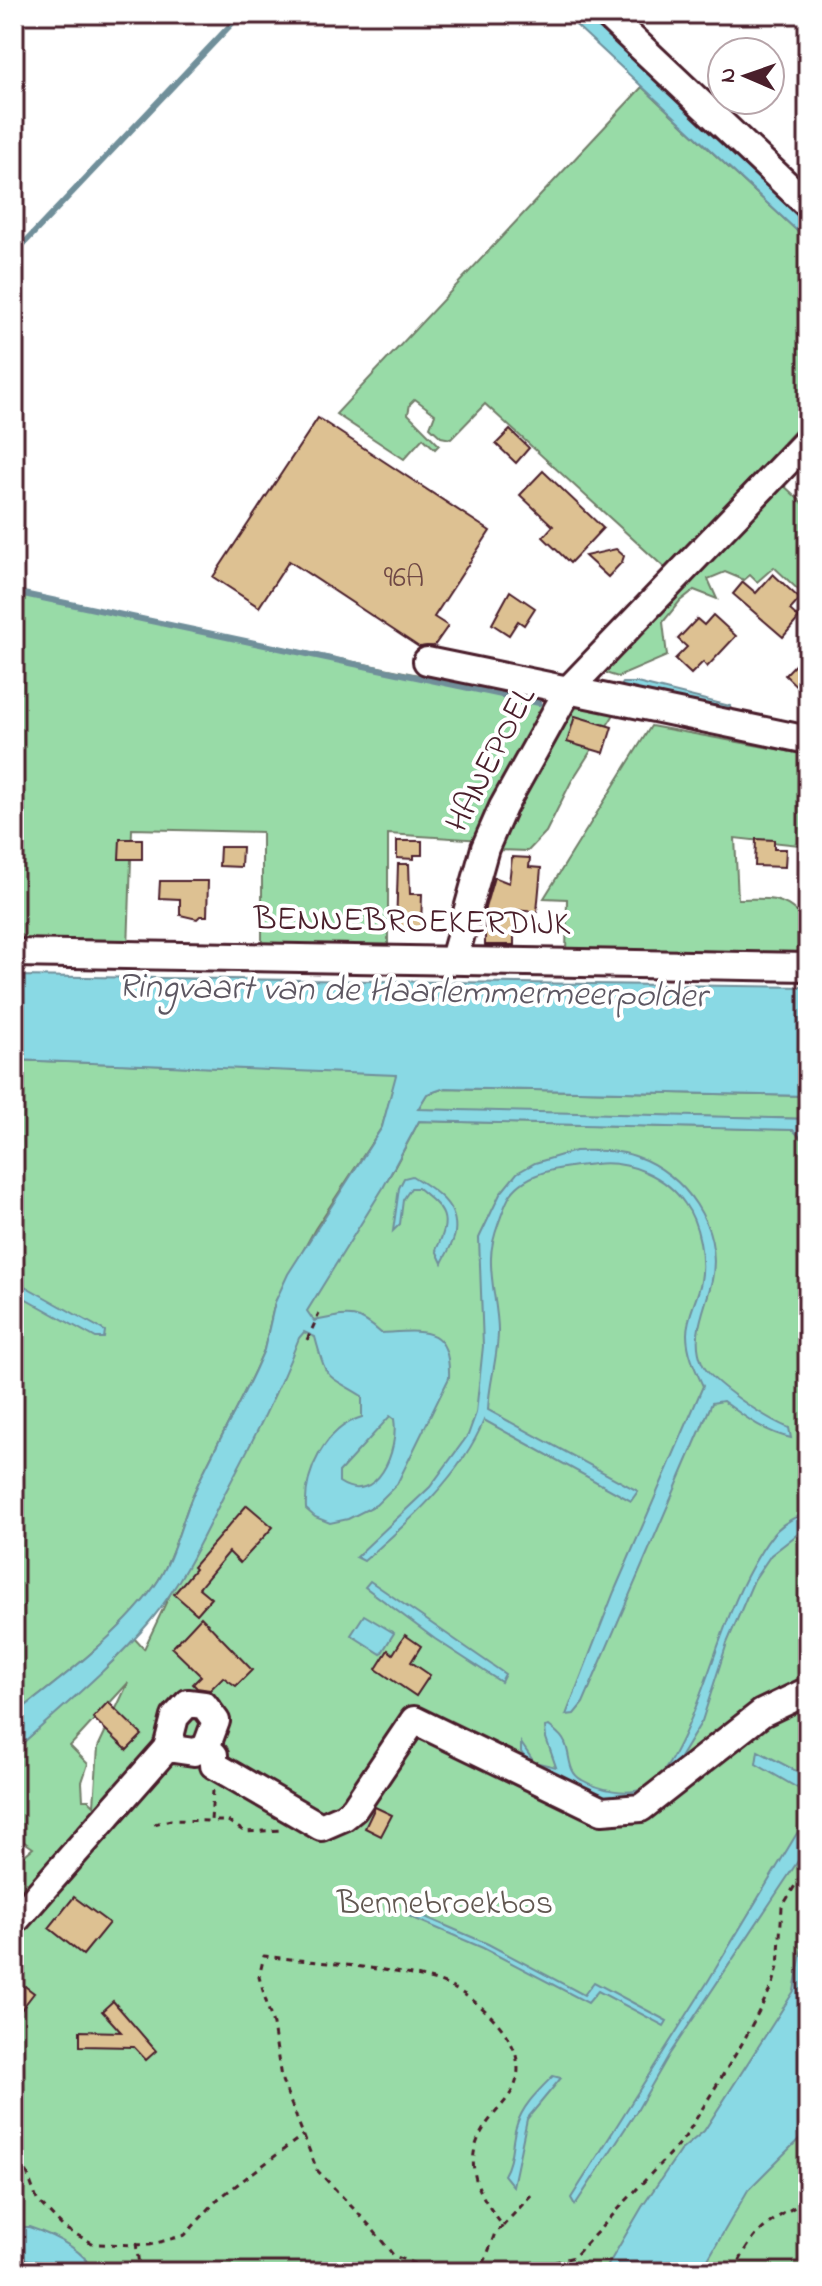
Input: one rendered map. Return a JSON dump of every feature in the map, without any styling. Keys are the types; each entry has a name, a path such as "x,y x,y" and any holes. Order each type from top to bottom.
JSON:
{"street":[{"path":"606,14 808,205"},
{"path":"427,661 568,690 808,440"},
{"name":"HANEPOEL","path":"454,959 485,848 503,807 568,690 808,740"},
{"name":"BENNEBROEKERDIJK","path":"14,953 808,967"},
{"path":"167,1748 210,1756 321,1827 354,1809 414,1720 602,1811 641,1808 762,1713 808,1691"},
{"path":"14,1922 167,1748 175,1717 188,1703 204,1705 216,1721 210,1756"}],"path":[{"path":"307,1340 319,1314"},
{"path":"210,1756 211,1821"},
{"path":"154,1824 171,1820 228,1821 245,1832 321,1827"},
{"path":"531,2195 495,2233 483,2270 526,2270 574,2257 685,2137 743,2042 773,1984 778,1967 782,1907 808,1864"},
{"path":"437,2272 394,2256 317,2170 281,2078 273,2025 259,1977 264,1956 436,1980 480,2005 508,2032 516,2055 518,2077 507,2099 477,2137 474,2175 483,2200 503,2226"},
{"path":"14,2138 37,2200 64,2228 94,2244 149,2245 185,2235 218,2199 303,2135"},
{"path":"735,2272 741,2255 769,2221 808,2200"},
{"path":"136,2243 143,2272"}],"green space":[{"path":"642,87 808,241 808,417 666,569 485,404 451,439 441,437 430,427 435,414 415,399 410,404 408,414 439,445 435,449 423,438 404,459 336,414"},
{"path":"780,482 808,508 808,599 774,567 757,582 750,575 744,580 725,572 708,579 717,599 694,590 680,601 663,622 667,656 618,677 579,665"},
{"path":"14,593 528,697 543,705 539,713 544,715 483,840 388,834 388,954 262,952 262,832 132,829 128,950 14,948"},
{"path":"579,704 615,713 571,782 546,832 528,851 497,850 564,714 573,712"},
{"path":"651,726 808,755 808,846 735,838 738,899 777,901 798,913 798,961 566,957 567,899 544,898"},
{"path":"14,1060 311,1071 389,1070 397,1075 382,1127 315,1229 275,1302 264,1350 192,1497 161,1577 140,1605 107,1639 14,1715"},
{"path":"445,1088 808,1096 808,1119 417,1110 427,1094"},
{"name":"Bennebroekbos","path":"419,1121 808,1130 808,2272 14,2272 14,1864 33,1848 14,1835 14,1751 134,1638 144,1649 322,1274 392,1172","holes":["128,1683 98,1747 94,1805 89,1800 83,1800 82,1782 88,1764 70,1746"]}],"water":[{"path":"564,14 589,14 808,219 808,241"},
{"path":"623,683 637,683 730,706 729,712 621,686"},
{"name":"Ringvaart van de Haarlemmermeerpolder","path":"14,976 808,987 808,1096 445,1088 427,1094 418,1109 808,1119 808,1145 793,1130 419,1121 383,1188 307,1311 314,1321 350,1316 364,1320 381,1333 431,1334 445,1348 449,1378 397,1484 376,1505 348,1519 330,1523 306,1509 309,1481 319,1453 337,1431 362,1417 362,1396 329,1375 315,1337 304,1332 200,1542 162,1605 119,1655 14,1751 14,1715 107,1639 140,1605 161,1577 192,1497 264,1350 275,1302 288,1274 382,1127 396,1075 14,1060","holes":["390,1416 394,1419 393,1445 383,1472 364,1487 352,1488 339,1482 339,1472"]},
{"path":"575,1151 613,1151 635,1156 670,1175 696,1204 706,1222 714,1260 698,1332 702,1363 728,1390 789,1428 791,1438 763,1428 723,1401 712,1403 583,1703 574,1714 566,1715 614,1592 703,1386 687,1341 689,1320 701,1281 700,1241 690,1212 668,1185 646,1172 608,1163 538,1174 519,1186 509,1197 492,1249 498,1331 488,1410 638,1491 631,1501 484,1420 462,1460 432,1497 364,1561 356,1557 430,1487 468,1435 476,1413 483,1346 479,1238 500,1194 517,1173 535,1163"},
{"path":"412,1176 443,1198 453,1214 454,1237 442,1263 436,1250 444,1230 444,1215 418,1188 411,1188 403,1200 400,1224 393,1231 399,1188 404,1178"},
{"path":"14,1280 105,1331 104,1338 96,1338 14,1292"},
{"path":"808,1512 808,1526 771,1555 754,1580 727,1643 702,1721 669,1776 638,1795 610,1798 582,1791 532,1767 521,1752 521,1743 534,1762 556,1767 546,1738 545,1727 549,1726 564,1740 574,1773 589,1783 613,1791 631,1791 646,1787 658,1778 692,1718 733,1608 753,1565 777,1530"},
{"path":"370,1581 505,1674 501,1682 435,1639 365,1587"},
{"path":"364,1615 394,1633 381,1654 351,1635"},
{"path":"758,1751 808,1777 808,1794 756,1764"},
{"path":"808,1815 808,1841 804,1852 669,2055 638,2109 575,2205 571,2198 707,1983"},
{"path":"808,1888 808,2130 748,2190 698,2272 604,2272 642,2207 680,2151 704,2131 794,1991 806,1925 803,1910"},
{"path":"407,1909 488,1944 584,1995 594,1982 667,2021 664,2026 598,1991 588,2003 483,1948 406,1915"},
{"path":"553,2076 561,2078 527,2119 513,2186 504,2175 519,2119 531,2099"},
{"path":"14,2227 29,2227 75,2250 95,2272 63,2272 50,2264 14,2257"}],"building":[{"path":"318,418 490,531 434,617 448,626 434,646 419,647 289,561 259,607 213,577"},
{"path":"510,430 529,448 516,463 496,444"},
{"path":"543,471 603,528 570,563 543,537 553,526 520,495"},
{"path":"616,549 624,556 608,577 585,556"},
{"path":"773,574 800,599 790,610 799,618 783,637 733,594 743,582 756,593"},
{"path":"510,591 535,608 524,625 518,621 509,635 492,624"},
{"path":"713,615 736,636 707,667 703,662 691,674 675,659 687,647 678,639 697,619 704,625"},
{"path":"808,651 808,697 785,675"},
{"path":"575,716 612,727 604,753 567,742"},
{"path":"120,839 142,839 142,859 119,859"},
{"path":"756,839 774,840 774,849 786,849 785,867 755,866"},
{"path":"397,841 422,841 422,855 414,855 414,859 397,858"},
{"path":"220,847 242,847 241,867 219,866"},
{"path":"512,857 530,858 529,867 541,868 537,912 514,910 514,945 485,945 485,908 494,877 509,883"},
{"path":"398,864 409,864 410,894 422,894 421,928 396,928"},
{"path":"160,881 208,881 207,916 197,919 180,915 180,899 159,898"},
{"path":"247,1505 273,1527 240,1563 229,1552 199,1588 211,1598 197,1614 174,1594 195,1569 193,1567"},
{"path":"201,1617 252,1670 236,1686 223,1677 210,1690 197,1688 193,1684 201,1676 172,1648"},
{"path":"405,1635 421,1646 411,1662 430,1675 416,1696 376,1669 388,1650 393,1654"},
{"path":"108,1702 142,1735 127,1750 93,1718"},
{"path":"375,1807 392,1815 381,1836 365,1828"},
{"path":"74,1897 109,1923 83,1955 49,1928"},
{"path":"14,1978 34,1993 14,2019"},
{"path":"113,2001 156,2051 146,2060 134,2047 80,2046 80,2031 121,2032 102,2011"}],"waterway":[{"path":"14,254 241,14"},
{"path":"14,592 539,703"}]}
